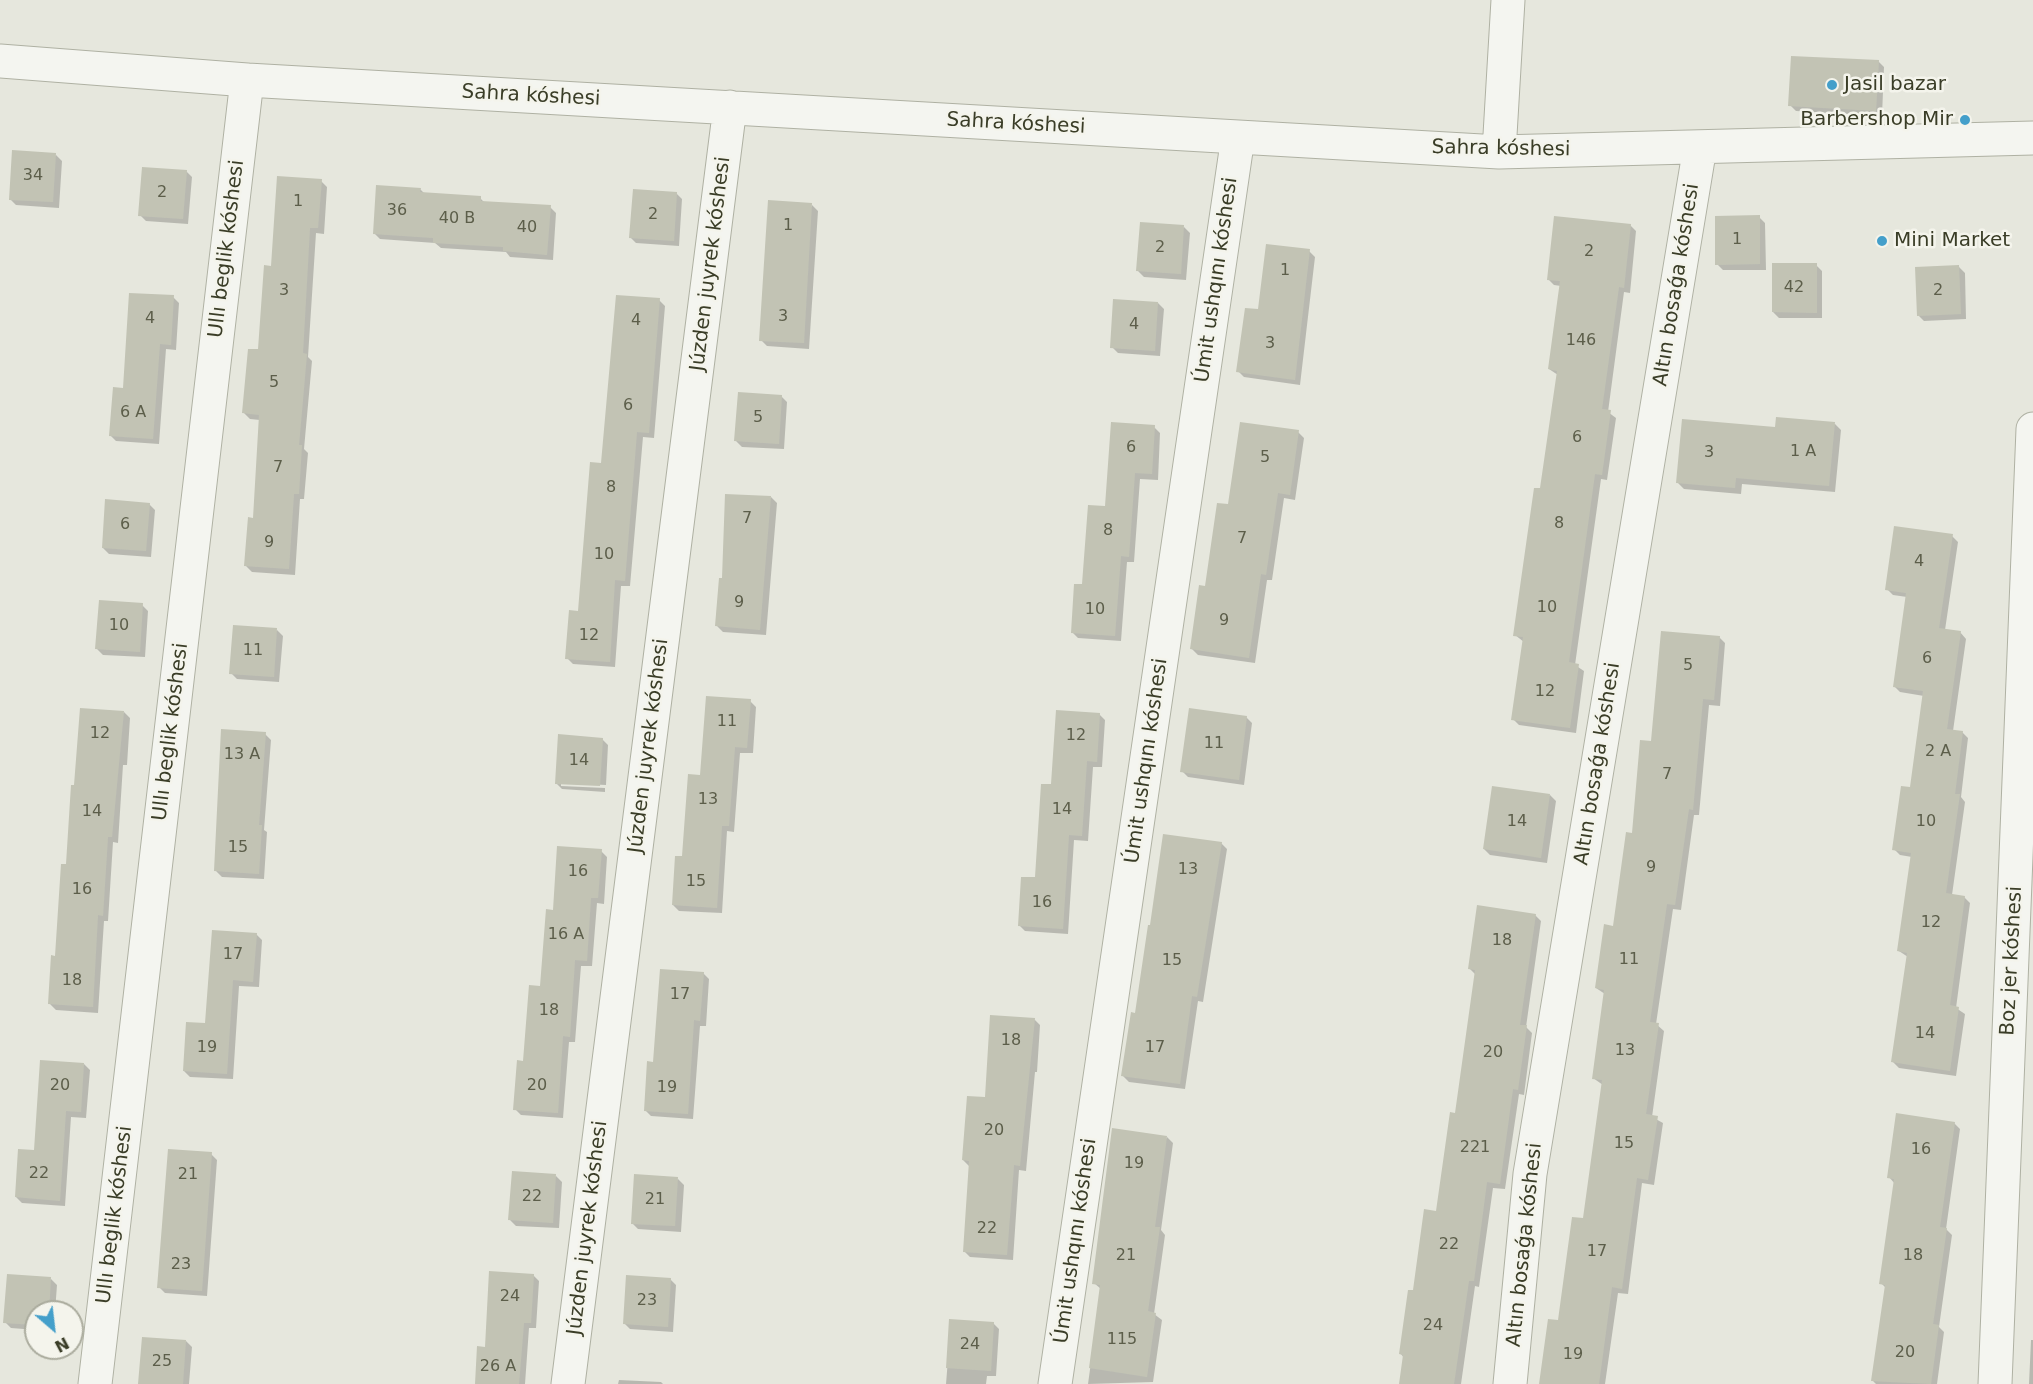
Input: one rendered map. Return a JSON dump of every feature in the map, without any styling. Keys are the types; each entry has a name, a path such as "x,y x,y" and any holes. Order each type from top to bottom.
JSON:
{"street":[{"path":"1499,152 1508,0"},
{"name":"Sahra kóshesi","path":"0,61 247,80 1499,152 2033,138"},
{"name":"Ullı beglik kóshesi","path":"95,1384 247,80"},
{"name":"Júzden juyrek kóshesi","path":"568,1384 730,107"},
{"name":"Úmit ushqını kóshesi","path":"1055,1384 1238,137"},
{"name":"Altın bosaǵa kóshesi","path":"1510,1384 1530,1174 1700,147"},
{"name":"Boz jer kóshesi","path":"1995,1384 2033,429"}],"building":[{"path":"1791,56 1879,60 1876,111 1788,106"},
{"path":"12,150 56,153 53,202 9,200"},
{"path":"142,167 187,170 183,219 138,216"},
{"path":"277,176 322,179 318,228 310,228 303,353 307,354 299,445 302,445 299,494 294,494 289,569 244,566 248,517 253,518 259,415 242,413 248,349 258,349 264,265 271,266"},
{"path":"376,185 421,188 420,192 481,196 481,201 551,205 547,255 503,251 503,247 433,243 433,238 373,234"},
{"path":"633,189 677,192 674,241 629,238"},
{"path":"768,200 812,203 804,343 759,341"},
{"path":"1760,215 1760,264 1715,265 1715,216"},
{"path":"1554,216 1631,224 1624,288 1619,287 1602,409 1611,410 1602,475 1595,474 1569,662 1579,664 1570,728 1511,720 1523,637 1513,636 1534,488 1540,488 1557,371 1548,369 1560,281 1547,280"},
{"path":"1140,222 1184,225 1181,274 1136,271"},
{"path":"1266,244 1310,249 1295,380 1236,372 1245,308 1258,309"},
{"path":"1772,263 1817,263 1817,313 1772,312"},
{"path":"1959,265 1961,314 1917,316 1915,267"},
{"path":"129,293 174,295 171,345 160,344 153,439 109,436 113,387 123,388"},
{"path":"616,295 660,298 649,433 637,432 625,581 615,580 610,662 565,659 569,610 578,611 590,462 601,463"},
{"path":"1113,299 1158,302 1155,351 1110,348"},
{"path":"738,392 782,395 779,444 734,441"},
{"path":"1776,417 1835,422 1829,486 1736,478 1735,488 1676,483 1682,419 1775,427"},
{"path":"1111,422 1155,425 1152,474 1135,473 1129,557 1121,556 1115,636 1071,633 1074,584 1082,584 1088,505 1105,506"},
{"path":"1240,422 1299,430 1290,495 1278,493 1266,575 1261,574 1249,658 1190,649 1199,585 1205,586 1217,503 1228,504"},
{"path":"725,494 771,496 760,630 715,626 719,578 722,578"},
{"path":"105,499 150,503 146,551 102,548"},
{"path":"1894,526 1953,534 1939,628 1961,631 1947,729 1963,731 1955,794 1960,794 1946,893 1965,896 1950,1005 1959,1007 1950,1071 1891,1062 1907,953 1897,951 1911,853 1892,850 1901,786 1910,787 1923,691 1893,687 1906,593 1885,590"},
{"path":"99,600 143,603 140,652 95,649"},
{"path":"233,625 277,628 274,677 229,674"},
{"path":"1661,631 1720,636 1714,700 1703,699 1693,810 1689,809 1675,905 1667,904 1650,1022 1659,1023 1646,1114 1658,1116 1648,1180 1637,1178 1622,1289 1612,1287 1599,1384 1539,1384 1548,1319 1558,1320 1572,1217 1583,1218 1602,1080 1592,1079 1604,990 1595,988 1604,924 1613,926 1626,832 1632,833 1640,740 1651,741"},
{"path":"706,696 751,699 747,748 735,747 729,826 722,826 717,908 672,905 675,856 682,856 688,774 700,775"},
{"path":"80,708 124,711 112,837 108,837 103,916 98,915 93,1007 48,1004 51,955 55,956 61,864 66,864 71,785 74,785"},
{"path":"1189,708 1247,716 1239,780 1180,772"},
{"path":"1056,710 1100,713 1097,762 1087,761 1082,836 1069,835 1063,929 1018,926 1021,877 1035,877 1041,784 1051,784"},
{"path":"221,729 266,732 259,825 262,825 259,874 214,871"},
{"path":"558,734 603,738 600,786 555,784"},
{"path":"1492,786 1550,794 1541,858 1483,849"},
{"path":"1163,834 1222,842 1197,997 1192,996 1180,1084 1121,1076 1131,1012 1135,1013"},
{"path":"557,846 602,849 598,898 591,898 587,961 575,960 570,1037 563,1036 558,1113 513,1110 517,1060 523,1061 529,985 540,986 546,909 553,910"},
{"path":"1477,905 1536,914 1520,1025 1527,1025 1518,1090 1513,1089 1500,1184 1487,1182 1474,1281 1469,1281 1454,1384 1399,1384 1403,1355 1399,1354 1408,1290 1413,1290 1424,1209 1436,1211 1450,1112 1455,1113 1475,970 1468,969"},
{"path":"212,930 257,933 253,982 233,980 227,1074 183,1071 186,1022 205,1023"},
{"path":"660,969 704,972 700,1021 694,1020 688,1114 644,1111 647,1061 653,1062"},
{"path":"990,1015 1035,1018 1020,1166 1014,1165 1007,1255 963,1252 969,1161 962,1160 967,1096 985,1097"},
{"path":"40,1060 84,1063 81,1112 66,1111 60,1201 15,1197 18,1149 34,1150"},
{"path":"1896,1113 1955,1122 1940,1227 1947,1228 1933,1324 1939,1325 1931,1384 1871,1381 1885,1285 1879,1284 1894,1179 1887,1178"},
{"path":"1112,1128 1167,1136 1155,1227 1160,1227 1148,1311 1156,1313 1147,1377 1089,1368 1100,1285 1092,1284"},
{"path":"168,1149 212,1152 202,1291 157,1288"},
{"path":"512,1171 556,1174 553,1223 508,1220"},
{"path":"634,1174 678,1177 675,1226 631,1224"},
{"path":"489,1271 534,1274 531,1323 524,1323 519,1384 475,1384 477,1346 485,1347"},
{"path":"7,1274 51,1277 50,1300 24,1300 24,1324 3,1323"},
{"path":"626,1275 671,1278 668,1327 623,1324"},
{"path":"949,1319 994,1322 991,1371 946,1368"},
{"path":"142,1337 186,1340 183,1384 138,1384"}],"place":[{"name":"Jasil bazar","path":"1832,85"},
{"name":"Barbershop Mir","path":"1965,120"},
{"name":"Mini Market","path":"1882,241"}]}
